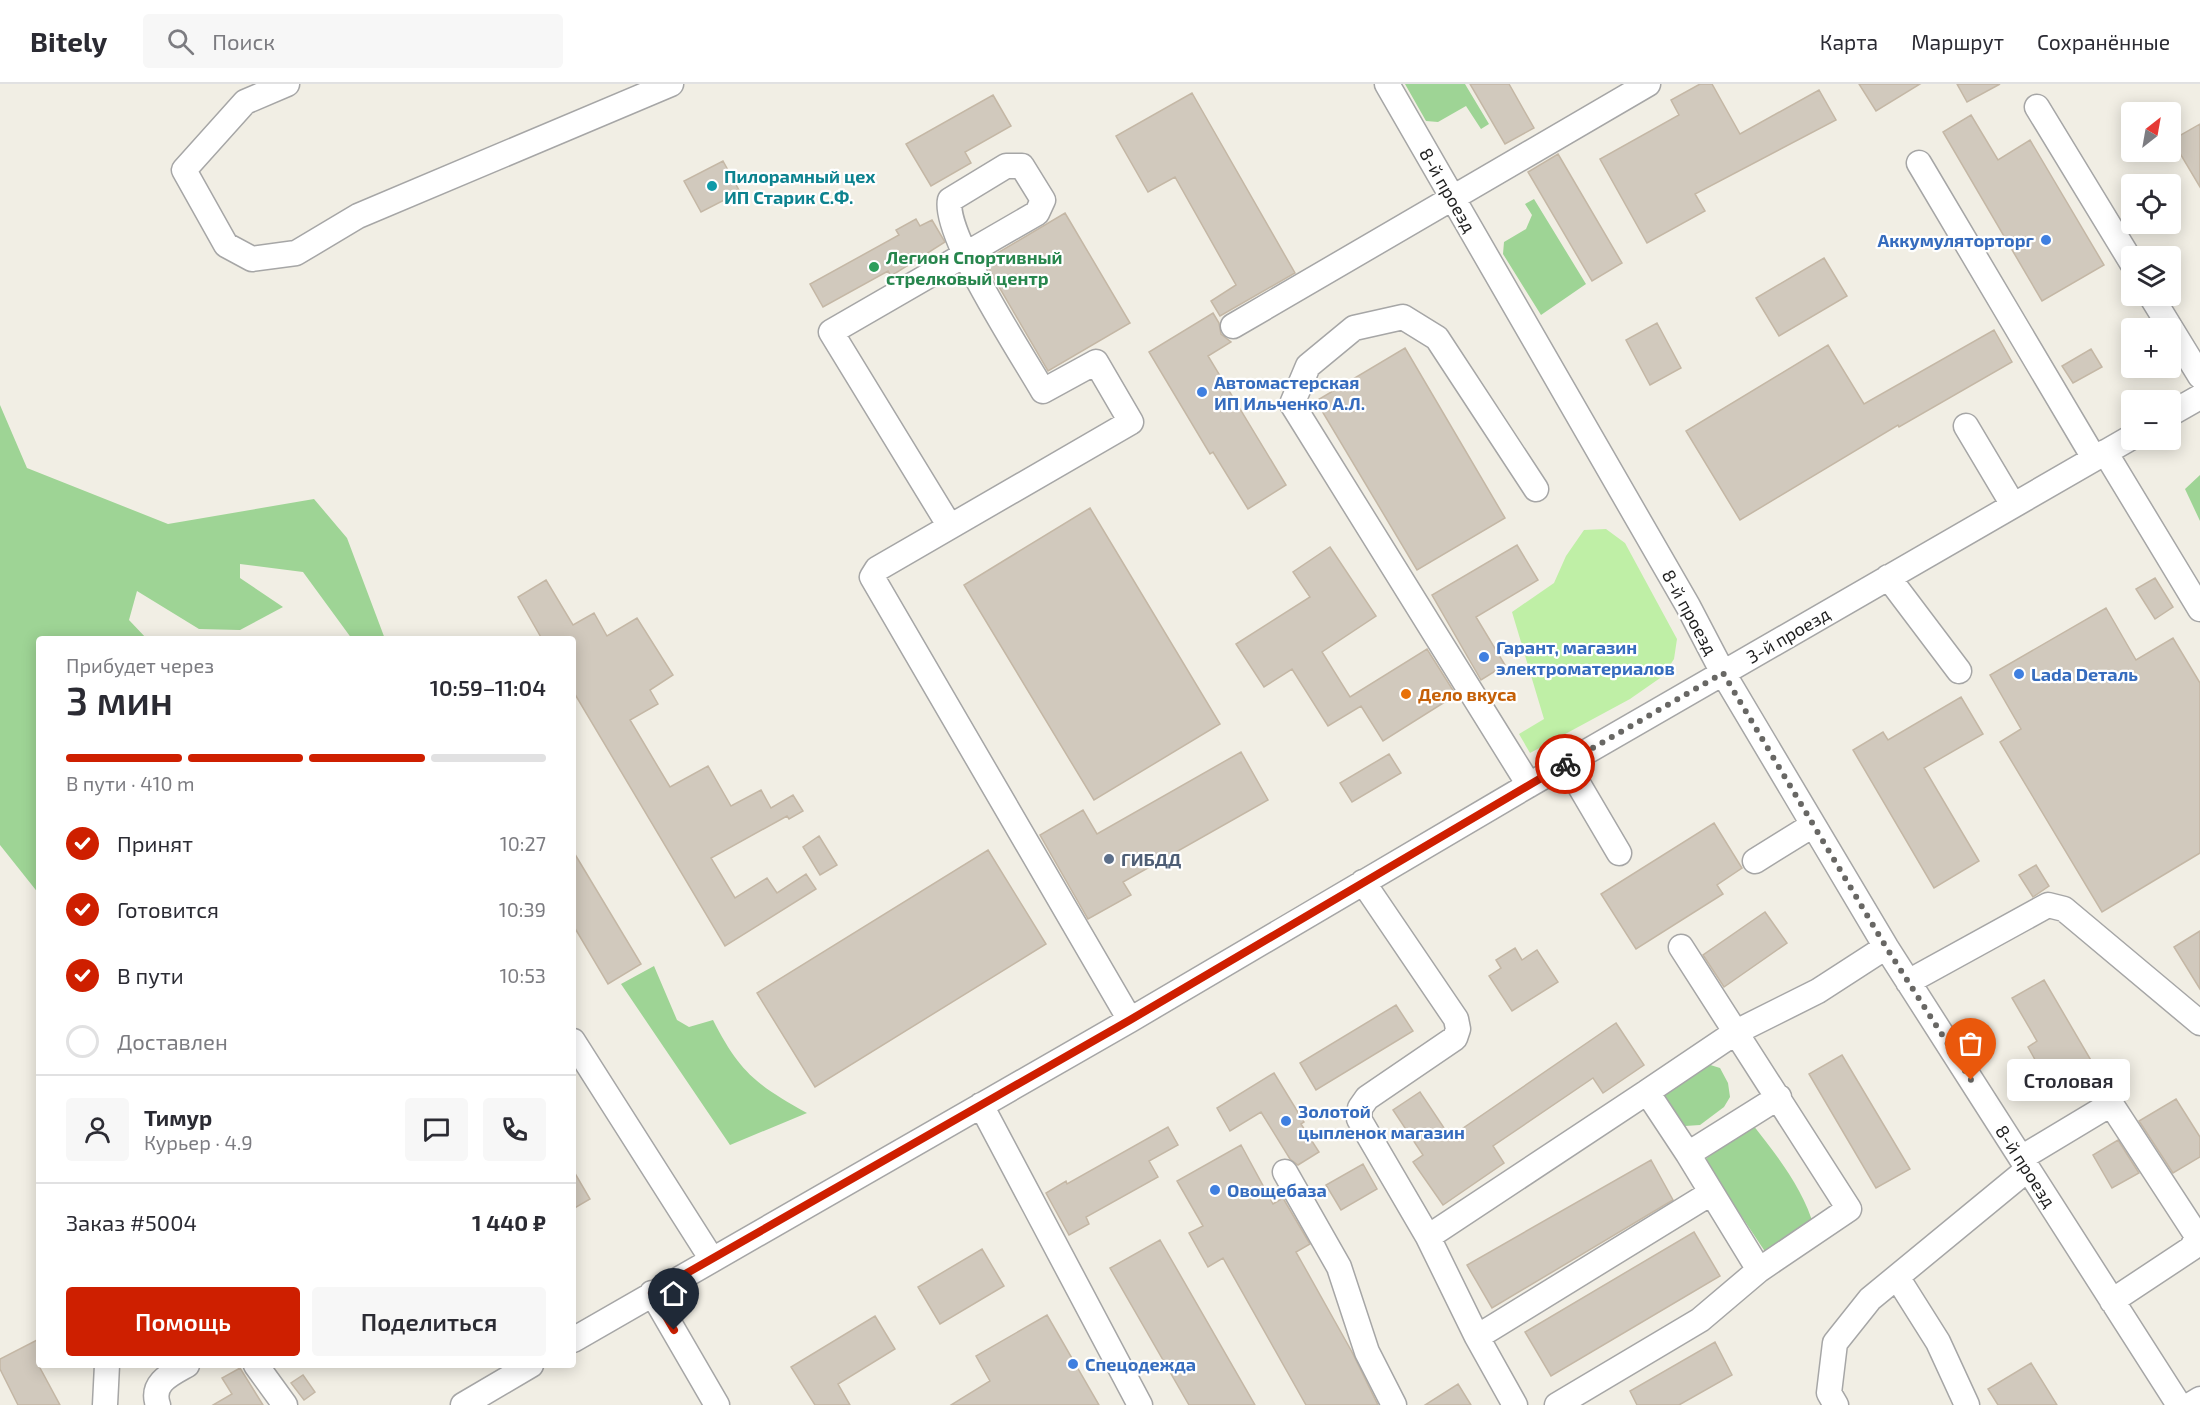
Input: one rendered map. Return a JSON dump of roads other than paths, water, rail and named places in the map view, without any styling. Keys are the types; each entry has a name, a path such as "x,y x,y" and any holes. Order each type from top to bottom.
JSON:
{"street":[{"path":"286,84 245,102 184,170 226,245 252,259 296,253 358,216 671,84"},
{"name":"8-й проезд","path":"1387,84 1688,606 1723,673 1886,947 2179,1405"},
{"path":"1233,326 1648,84"},
{"path":"2037,107 2122,246"},
{"path":"1919,163 2099,455 2200,609"},
{"path":"949,525 831,332 964,254 1043,392 1096,362 1131,422 949,525 877,569 872,578 1130,1020"},
{"path":"2157,306 2200,376"},
{"path":"1529,785 1292,405 1308,366 1354,328 1403,317 1437,338 1536,489"},
{"path":"2181,408 2200,397"},
{"path":"1966,426 2013,505"},
{"name":"3-й проезд","path":"576,1338 711,1258 1130,1020 1566,763 2121,442"},
{"path":"1888,577 1959,671"},
{"path":"1566,763 1619,854"},
{"path":"1755,861 1813,825"},
{"path":"1363,882 1456,1018 1458,1029 1455,1038 1367,1098 1360,1108 1359,1119 1428,1237 1477,1336 1515,1405"},
{"path":"1908,981 2048,905 2056,905 2064,909 2200,1023"},
{"path":"1557,1405 1700,1320 1759,1270 1849,1209 1681,947"},
{"path":"1428,1237 1736,1032 1818,991 1886,947"},
{"path":"576,1046 711,1258"},
{"path":"1647,1092 1759,1270"},
{"path":"1688,1154 1779,1097"},
{"path":"981,1105 1140,1405"},
{"path":"1836,1405 1829,1393 1835,1343 1870,1299 2024,1164 2106,1107 2112,1107 2198,1236 2197,1242 2112,1301"},
{"path":"1285,1172 1340,1267 1367,1352 1394,1405"},
{"path":"1477,1336 1712,1193"},
{"path":"1897,1277 1938,1342 1967,1405"},
{"path":"652,1293 717,1405"},
{"path":"105,1405 108,1368"},
{"path":"158,1405 155,1394 158,1386 164,1378 182,1368"},
{"path":"258,1368 285,1405"},
{"path":"463,1405 526,1368"},
{"path":"2190,1405 2200,1399"}],"place":[{"name":"Пилорамный цех ИП Старик С.Ф.","path":"712,186"},
{"name":"Аккумуляторторг","path":"2046,240"},
{"name":"Легион Спортивный стрелковый центр","path":"874,267"},
{"name":"Автомастерская ИП Ильченко А.Л.","path":"1202,392"},
{"name":"Гарант, магазин электроматериалов","path":"1484,657"},
{"name":"Lada Dеталь","path":"2019,674"},
{"name":"Дело вкуса","path":"1406,694"},
{"name":"ГИБДД","path":"1109,859"},
{"name":"Столовая","path":"1971,1080"},
{"name":"Золотой цыпленок магазин","path":"1286,1121"},
{"name":"Овощебаза","path":"1215,1190"},
{"name":"Спецодежда","path":"1073,1364"}]}
